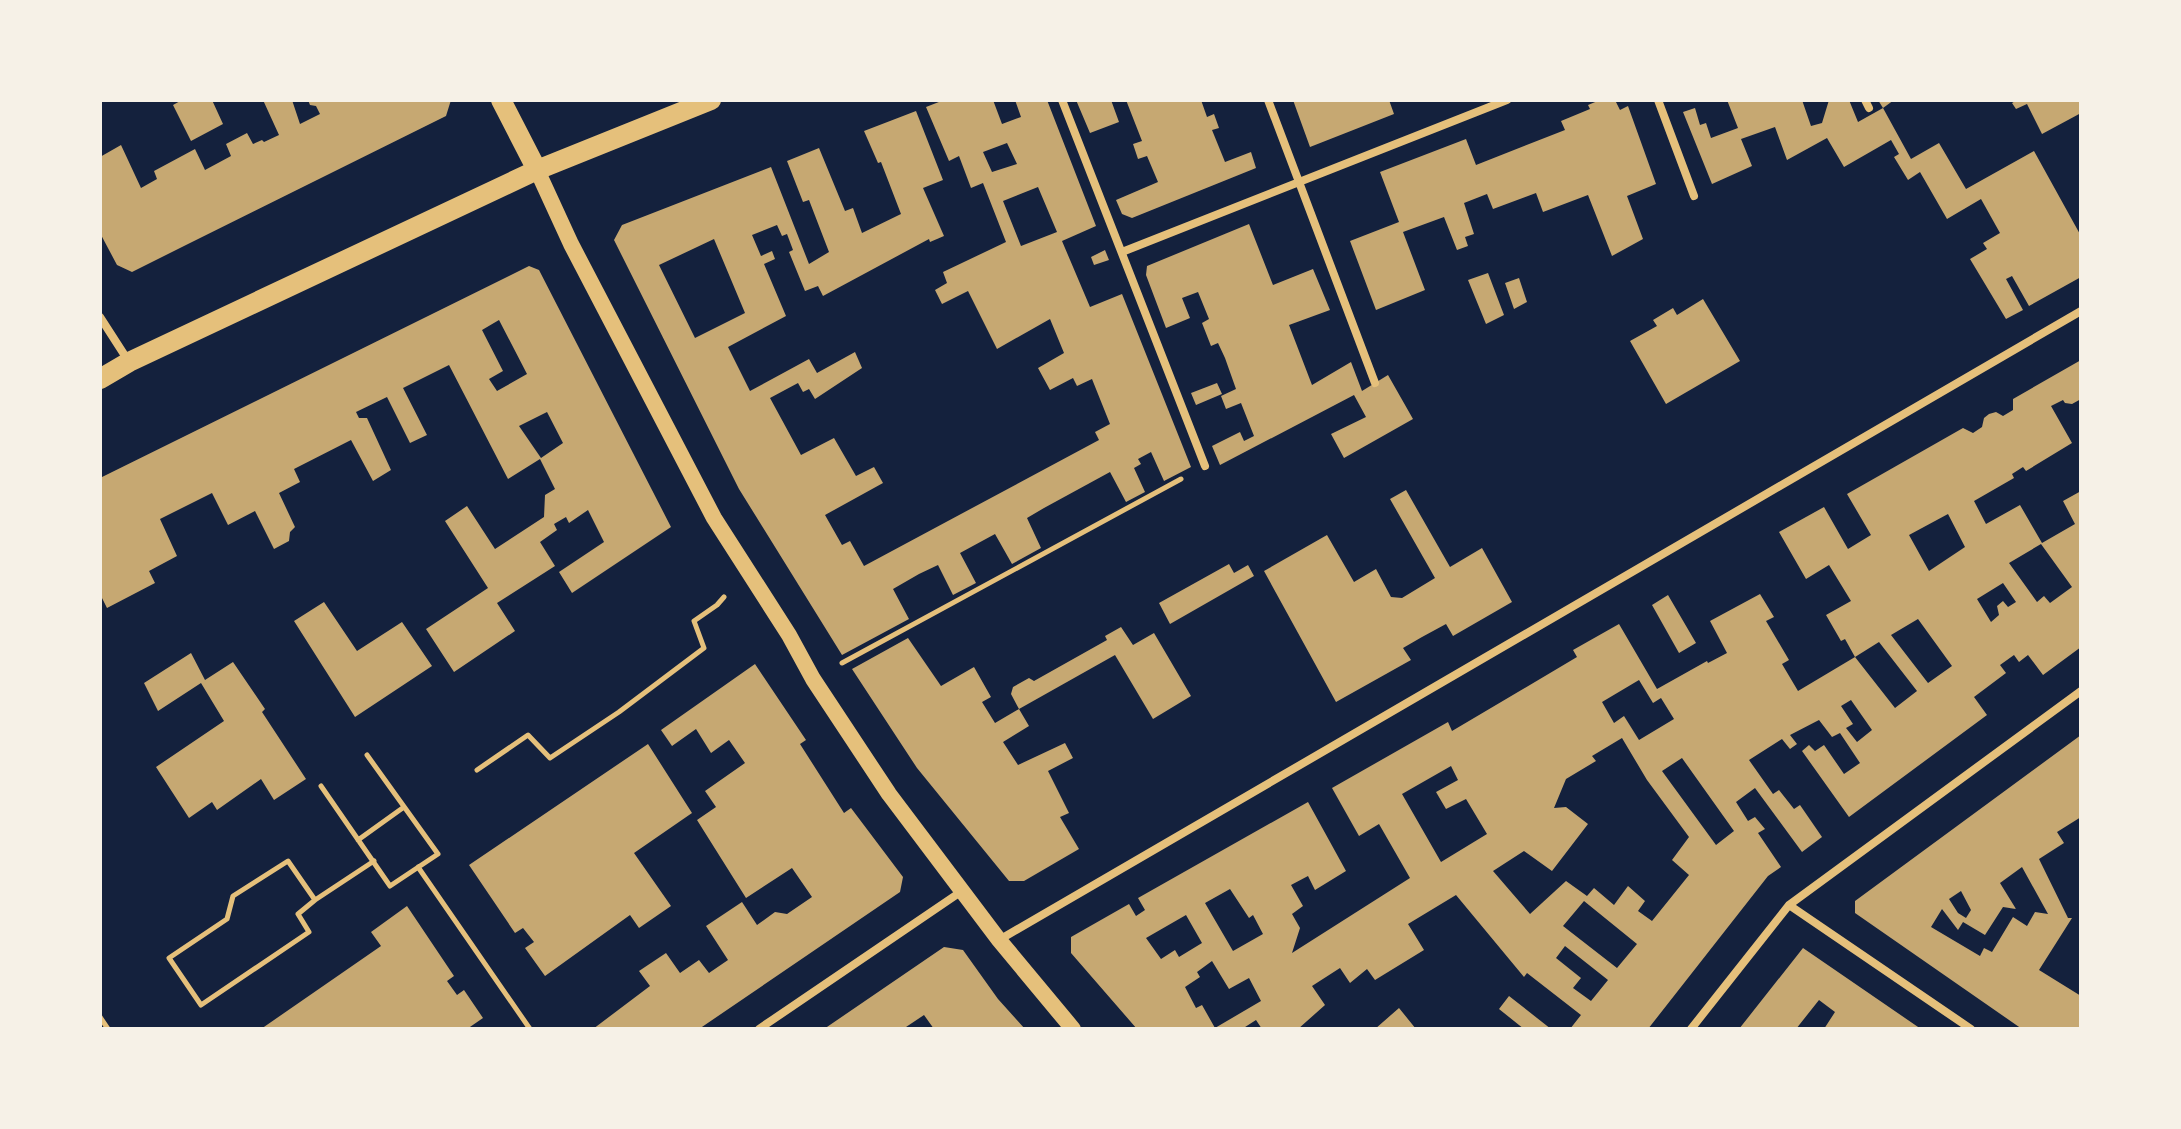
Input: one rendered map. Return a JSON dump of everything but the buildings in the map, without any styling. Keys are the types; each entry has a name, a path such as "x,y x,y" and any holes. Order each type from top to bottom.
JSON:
{"main road":[{"path":"501,100 571,244 714,518 789,635 813,679 889,794 999,940 1073,1029"},
{"path":"100,379 129,362 537,170 711,100"}],"street":[{"path":"1062,100 1205,466"},
{"path":"1268,100 1375,383"},
{"path":"1122,252 1507,100"},
{"path":"1658,100 1694,196"},
{"path":"999,940 2081,311"},
{"path":"100,317 129,362"},
{"path":"1691,1029 1789,905 2081,691"},
{"path":"759,1029 962,891"},
{"path":"1789,905 1971,1029"}],"path":[{"path":"813,679 1205,466"},
{"path":"477,770 528,735 550,758 619,712 704,648 694,621 717,605 732,588"},
{"path":"321,786 390,886 438,854 367,755"},
{"path":"358,840 404,807"},
{"path":"315,900 288,861 233,896 227,919 169,958 201,1005 309,932 298,914 374,861"},
{"path":"418,867 530,1029"},
{"path":"100,1017 108,1029"}]}
